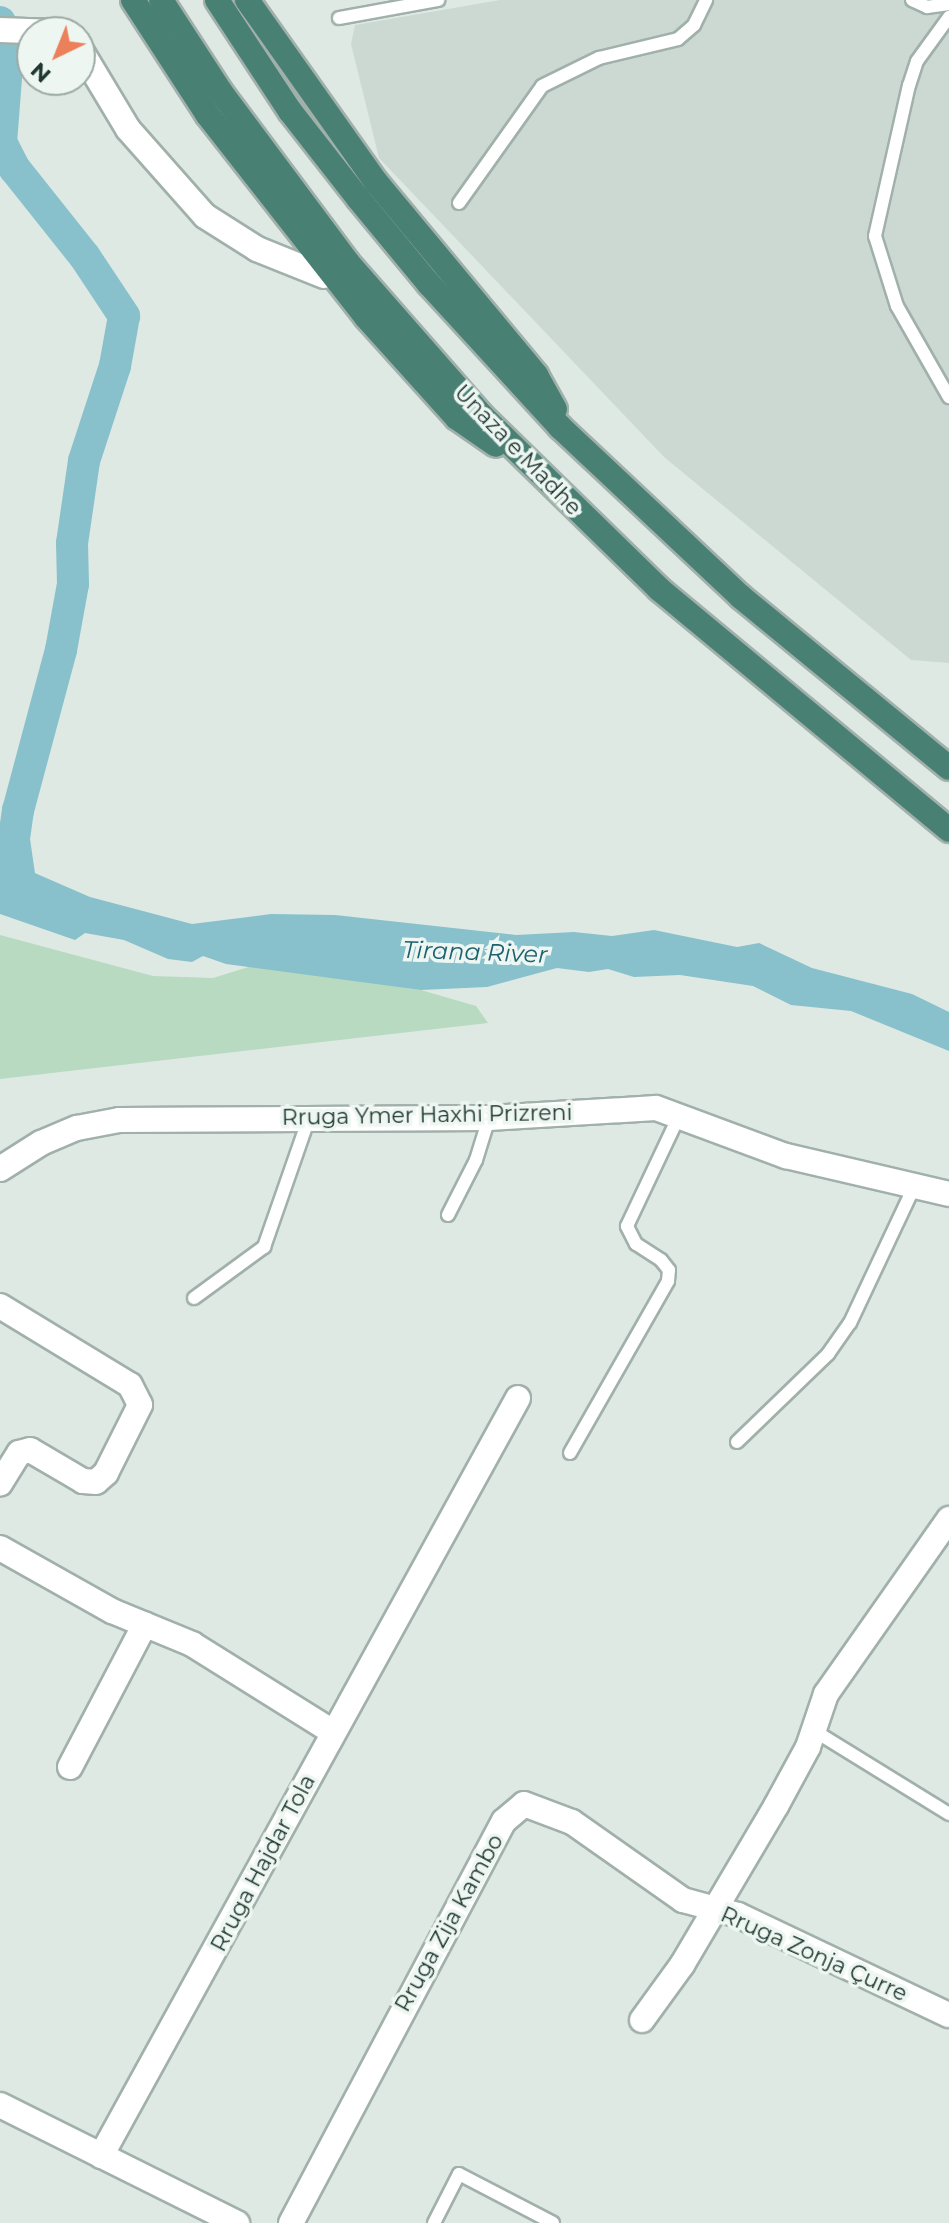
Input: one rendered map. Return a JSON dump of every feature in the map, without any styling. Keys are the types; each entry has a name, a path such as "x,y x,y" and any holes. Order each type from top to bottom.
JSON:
{"highway":[{"path":"133,0 207,114 408,367 457,418 535,471"},
{"name":"Unaza e Madhe","path":"161,0 220,91 348,263 535,471 659,589 949,830"},
{"name":"Unaza e Madhe","path":"217,0 290,111 358,198 429,284 560,427 707,567 949,768"},
{"path":"247,0 376,182 536,375 560,427"}],"street":[{"path":"96,76 128,129 205,216 257,249 324,276"},
{"name":"Rruga Ymer Haxhi Prizreni","path":"0,1169 41,1143 77,1128 119,1120 489,1118 623,1109 680,1114 786,1156 949,1194"},
{"path":"0,1306 130,1385 140,1405 106,1473 96,1482 83,1481 24,1450 0,1483"},
{"name":"Rruga Hajdar Tola","path":"101,2156 273,1851 333,1732 518,1398"},
{"path":"713,1909 776,1806 813,1730 826,1694 949,1519"},
{"path":"0,1548 145,1624 192,1644 333,1732"},
{"path":"70,1767 145,1624"},
{"name":"Rruga Zija Kambo","path":"291,2223 422,1970 513,1811 524,1804 536,1806 572,1822 648,1879 683,1900 713,1909"},
{"name":"Rruga Zonja Çurre","path":"642,2020 682,1965 713,1909 738,1915 949,2015"},
{"path":"0,2105 237,2223"}],"lane":[{"path":"339,18 438,0"},
{"path":"459,203 542,86 599,58 678,39 694,25 706,0"},
{"path":"912,0 927,7 949,4"},
{"path":"949,17 913,73 875,236 897,306 949,397"},
{"path":"570,1453 668,1281 669,1270 636,1244 627,1226 680,1114"},
{"path":"194,1298 264,1247 309,1118"},
{"path":"448,1215 476,1160 489,1118"},
{"path":"737,1442 828,1354 850,1323 914,1187"},
{"path":"813,1730 949,1814"},
{"path":"434,2223 459,2174 553,2223"}],"shaded area":[{"path":"500,0 949,0 949,663 911,660 664,457 379,158 351,44 355,25"}],"green space":[{"path":"0,935 153,976 213,978 255,965 421,990 476,1006 488,1023 0,1079"}],"water":[{"name":"Tirana River","path":"0,845 21,867 90,897 192,924 271,914 335,915 516,935 574,932 612,936 654,930 737,947 759,943 812,968 912,994 949,1012 949,1051 851,1011 791,1005 753,986 680,975 634,977 608,969 589,972 557,968 487,987 421,990 226,964 203,956 192,962 168,959 124,940 85,933 75,940 0,914"}],"waterway":[{"path":"0,22 8,52 1,142 15,169 85,257 124,316 115,366 84,461 72,543 73,584 61,650 18,810 14,840 20,881"}]}
